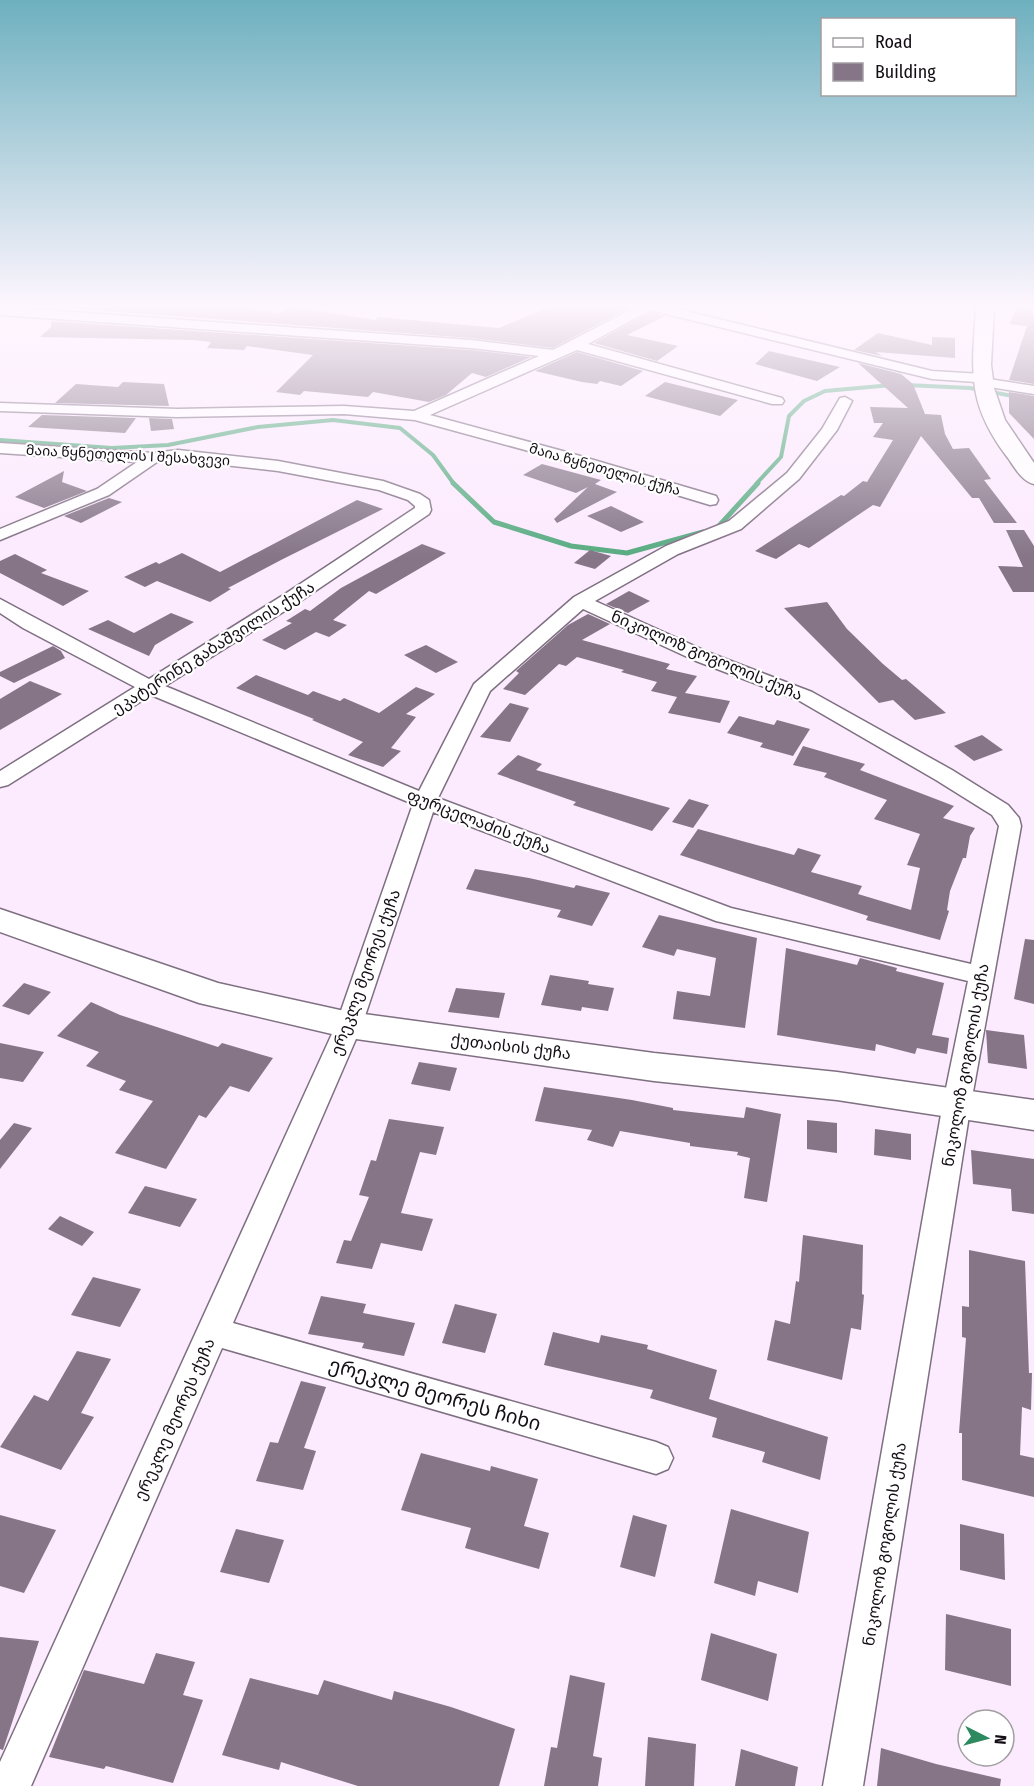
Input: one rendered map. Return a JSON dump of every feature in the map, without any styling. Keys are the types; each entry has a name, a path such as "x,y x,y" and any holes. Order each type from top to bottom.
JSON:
{"street":[{"path":"416,416 473,390"},
{"path":"739,390 777,401"},
{"path":"982,390 1026,390"},
{"path":"987,392 1003,438 1034,477"},
{"name":"ერეკლე მეორეს ქუჩა","path":"10,1786 349,1025 424,801 481,688 581,601 672,550 735,525 794,476 829,430 845,400"},
{"name":"მაია წყნეთელის ქუჩა","path":"0,407 177,412 344,410 416,416 564,456 710,500"},
{"name":"მაია წყნეთელის I შესახვევი","path":"0,448 153,458 178,455 278,466 383,486 414,496 423,504 423,510"},
{"path":"0,535 103,492 153,458"},
{"name":"ეკატერინე გაბაშვილის ქუჩა","path":"0,780 292,598 423,510"},
{"name":"ნიკოლოზ გოგოლის ქუჩა","path":"581,601 703,657 805,696 944,775 1008,818 1010,826 957,1103 843,1786"},
{"name":"ფურცელაძის ქუჩა","path":"0,605 30,624 150,687 424,801 725,915 980,975"},
{"name":"ქუთაისის ქუჩა","path":"0,920 212,994 349,1025 654,1067 837,1086 1034,1115"},
{"name":"ერეკლე მეორეს ჩიხი","path":"213,1331 656,1458"}],"building":[{"path":"69,390 165,390 169,406 55,403"},
{"path":"278,390 451,390 429,402 373,392 368,397 304,391 300,395 276,392"},
{"path":"653,390 699,390 738,400 720,416 645,396"},
{"path":"888,390 916,390 925,414 941,415 945,434 953,449 969,448 991,479 984,480 1017,523 994,523 979,498 972,498 921,436 880,507 873,505 809,548 799,544 776,559 755,551 841,495 844,496 863,481 867,482 893,440 873,437 883,423 874,423 870,407 908,408"},
{"path":"1009,392 1034,396 1034,439 1009,413"},
{"path":"42,415 136,418 125,433 28,427"},
{"path":"149,418 172,419 174,429 151,431"},
{"path":"542,464 601,480 595,484 617,492 557,523 554,519 588,487 576,493 523,475"},
{"path":"64,471 62,482 87,491 44,508 15,497"},
{"path":"109,498 122,502 81,523 64,516"},
{"path":"357,500 383,509 228,588 231,589 210,602 157,581 145,587 124,577 182,553 220,572"},
{"path":"611,506 644,522 621,532 587,516"},
{"path":"1006,530 1024,530 1034,546 1034,592 1013,592 998,566 1023,567"},
{"path":"422,544 446,553 376,594 369,591 333,620 347,625 329,637 316,632 285,650 262,640 292,623 286,621 305,609 310,611 341,588"},
{"path":"590,550 611,556 595,569 574,563"},
{"path":"15,554 47,570 41,573 89,591 63,606 0,573 0,561"},
{"path":"629,591 650,601 628,613 606,604"},
{"path":"827,602 847,629 883,664 902,680 906,679 946,713 915,720 893,700 879,703 784,608"},
{"path":"171,613 194,622 155,645 149,656 88,629 108,620 134,633"},
{"path":"588,614 610,624 582,640 670,664 666,669 697,676 685,693 730,701 720,723 668,713 677,697 651,691 657,682 577,657 566,666 559,664 525,695 503,689 519,673 516,671 568,625"},
{"path":"426,645 458,662 436,673 404,655"},
{"path":"53,646 61,651 65,658 14,683 0,676 0,672"},
{"path":"256,675 308,695 313,691 340,701 344,698 379,713 416,687 435,694 406,714 416,717 391,748 401,751 383,767 348,755 363,742 312,720 314,719 236,688"},
{"path":"30,681 62,694 0,730 0,699"},
{"path":"510,703 529,708 510,742 480,737"},
{"path":"739,716 774,725 777,720 810,729 793,756 760,747 763,743 727,733"},
{"path":"982,735 1003,750 974,761 954,746"},
{"path":"803,746 865,764 860,770 954,806 943,818 975,828 970,836 966,858 963,858 950,891 947,910 949,911 940,940 866,920 868,916 680,855 698,829 794,855 798,848 821,855 811,872 862,886 858,894 911,910 920,868 907,865 920,834 874,819 887,800 824,777 827,773 793,765"},
{"path":"518,755 542,764 536,770 670,808 652,831 573,805 576,802 497,774"},
{"path":"689,799 709,805 693,828 672,822"},
{"path":"475,869 574,888 576,885 610,893 592,926 557,917 561,910 466,889"},
{"path":"659,915 757,938 745,1028 673,1019 677,991 710,996 716,958 677,949 674,956 642,947"},
{"path":"1025,939 1034,940 1034,1004 1014,999"},
{"path":"786,948 857,965 860,958 897,968 896,971 944,983 932,1035 949,1038 947,1054 917,1048 915,1054 876,1044 875,1051 777,1035"},
{"path":"550,975 589,981 588,984 614,988 608,1011 582,1007 581,1011 541,1005"},
{"path":"24,983 51,992 29,1015 2,1006"},
{"path":"456,988 505,993 499,1018 448,1012"},
{"path":"91,1002 120,1015 218,1047 222,1043 273,1058 249,1092 230,1086 206,1118 199,1115 166,1169 115,1153 153,1101 119,1090 126,1081 86,1066 99,1052 57,1036"},
{"path":"986,1030 1024,1035 1027,1069 988,1063"},
{"path":"0,1043 44,1052 23,1082 0,1078"},
{"path":"419,1062 457,1068 450,1091 411,1084"},
{"path":"544,1087 632,1100 673,1108 673,1110 744,1118 746,1107 781,1114 767,1202 744,1198 750,1158 737,1155 738,1152 690,1146 690,1143 620,1131 613,1147 587,1140 592,1130 535,1121"},
{"path":"389,1119 444,1127 436,1155 420,1152 401,1213 433,1219 422,1251 381,1243 372,1269 336,1263 344,1240 351,1241 369,1197 359,1195 371,1160 376,1161"},
{"path":"807,1120 837,1123 837,1153 807,1149"},
{"path":"14,1123 32,1128 0,1169 0,1140"},
{"path":"875,1129 911,1134 911,1160 874,1155"},
{"path":"971,1150 1034,1159 1034,1214 1012,1211 1011,1189 973,1184"},
{"path":"145,1186 197,1199 180,1227 128,1213"},
{"path":"60,1216 94,1232 82,1246 48,1229"},
{"path":"803,1235 863,1245 862,1294 864,1295 861,1330 851,1328 842,1380 767,1360 775,1320 790,1324 796,1281 799,1282"},
{"path":"969,1250 1025,1261 1029,1373 1032,1373 1031,1410 1022,1407 1020,1455 1034,1458 1034,1497 962,1480 962,1433 959,1433 966,1338 962,1337 962,1306 969,1307"},
{"path":"93,1277 141,1289 120,1327 71,1315"},
{"path":"321,1296 366,1304 363,1313 415,1323 404,1356 362,1348 364,1343 308,1334"},
{"path":"455,1304 497,1314 485,1353 442,1343"},
{"path":"553,1332 599,1343 601,1335 648,1345 647,1349 717,1370 709,1399 828,1437 820,1480 762,1462 765,1452 712,1437 717,1418 650,1398 653,1390 544,1365"},
{"path":"77,1351 111,1359 81,1413 94,1417 61,1470 0,1447 34,1395 48,1401"},
{"path":"301,1381 326,1387 304,1448 316,1451 303,1490 256,1481 270,1442 278,1443"},
{"path":"421,1453 490,1471 491,1466 538,1479 524,1526 549,1533 539,1569 465,1548 471,1528 401,1510"},
{"path":"731,1509 809,1532 798,1593 758,1581 755,1596 714,1583"},
{"path":"0,1515 56,1530 24,1593 0,1586"},
{"path":"633,1515 667,1525 655,1577 620,1567"},
{"path":"960,1524 1004,1534 1005,1580 960,1570"},
{"path":"236,1529 284,1540 269,1583 220,1572"},
{"path":"946,1614 1011,1629 1011,1686 945,1670"},
{"path":"711,1633 777,1654 768,1701 701,1680"},
{"path":"0,1637 39,1641 3,1750 0,1749"},
{"path":"156,1653 195,1662 183,1695 203,1700 173,1783 106,1766 104,1769 49,1757 84,1670 144,1684"},
{"path":"570,1675 605,1683 593,1756 602,1758 598,1786 544,1786 551,1747 557,1748"},
{"path":"250,1678 318,1695 324,1680 392,1700 394,1691 451,1707 515,1729 499,1786 358,1786 281,1762 279,1770 222,1755"},
{"path":"648,1737 696,1744 694,1786 645,1786"},
{"path":"881,1748 1001,1779 1000,1786 877,1786"},
{"path":"741,1749 798,1767 795,1786 735,1786"}],"waterway":[{"path":"756,484 781,457 789,416 804,401 825,391 832,390"},
{"path":"983,390 1034,400"},
{"path":"0,440 112,448 168,445 258,427 333,420 400,428 433,455 454,484"},
{"path":"717,528 758,483"},
{"path":"454,484 494,522 571,546 627,553 703,532"}]}
